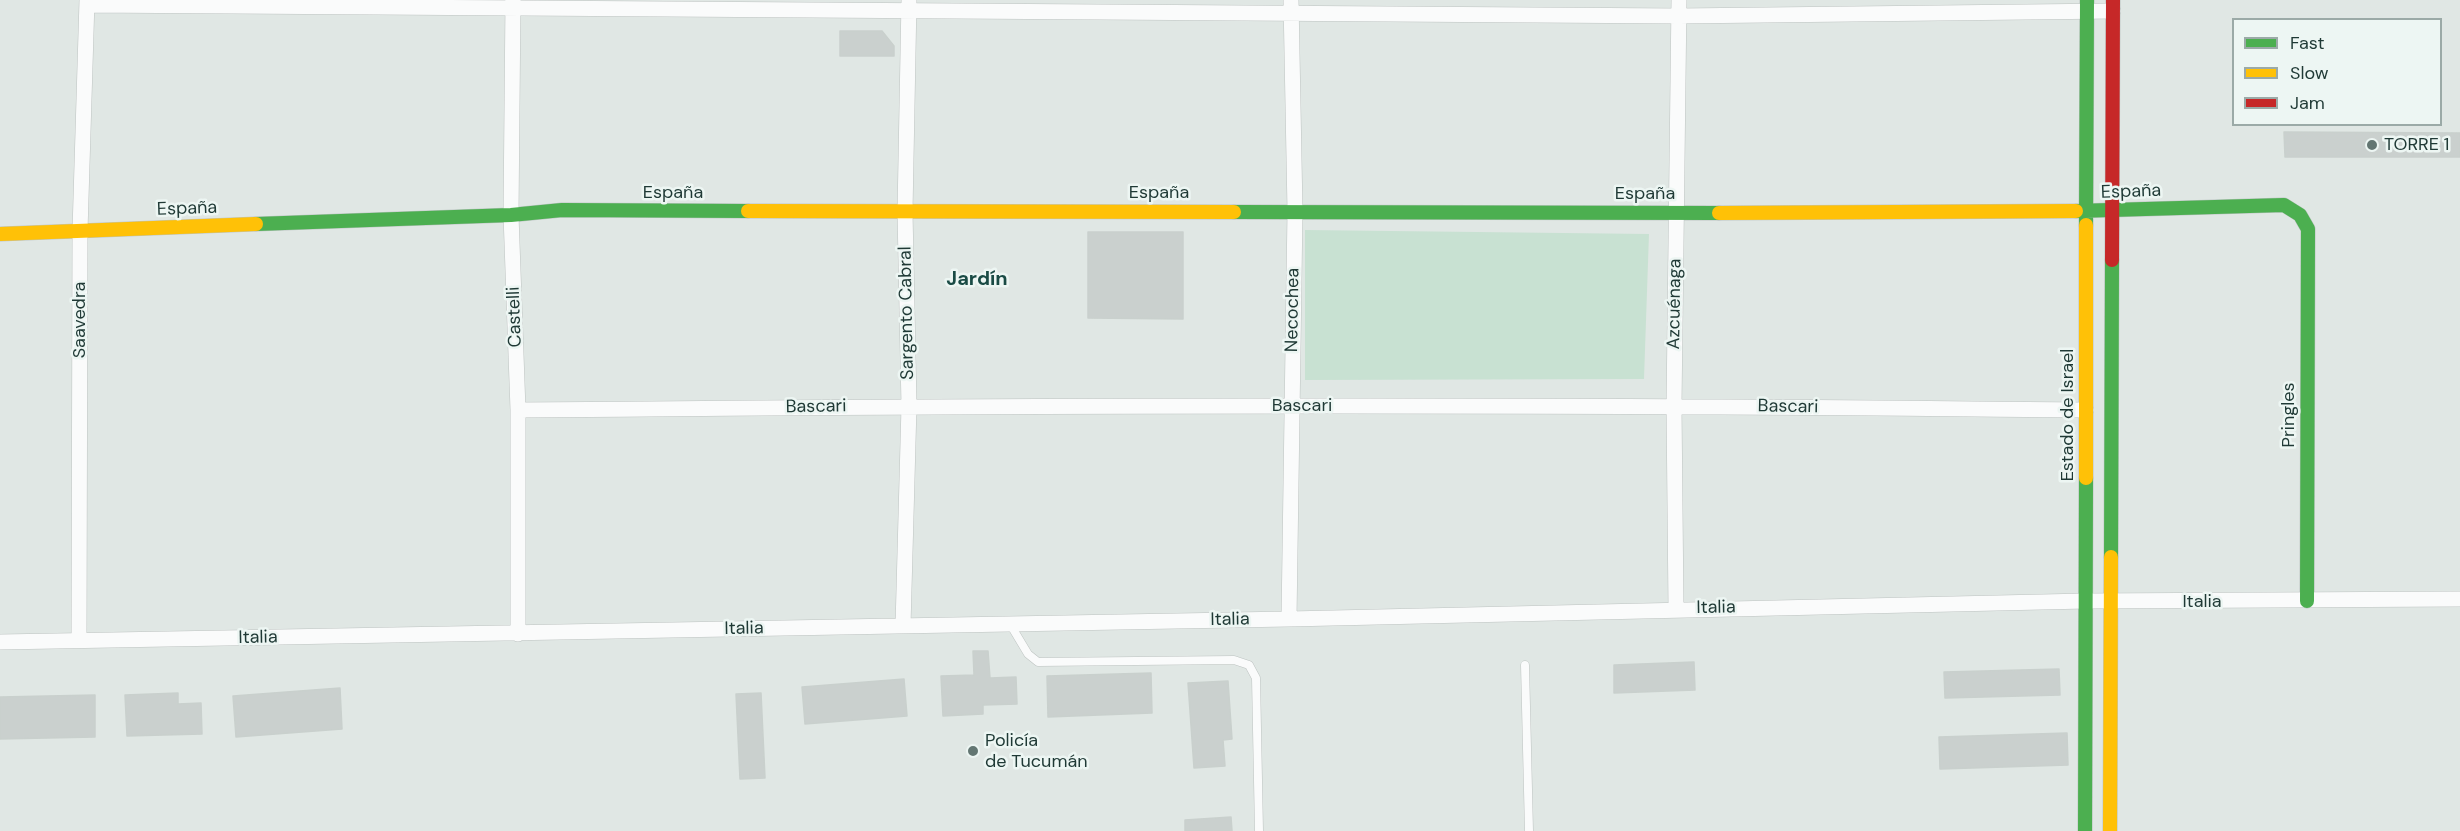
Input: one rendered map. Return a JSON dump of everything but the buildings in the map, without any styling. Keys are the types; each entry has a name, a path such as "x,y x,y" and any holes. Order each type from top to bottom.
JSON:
{"street":[{"name":"Azcuénaga","path":"1676,609 1674,406 1678,0"},
{"path":"87,3 1291,6 1679,16 2113,6 2109,602 2110,831"},
{"name":"Saavedra","path":"79,640 80,231 87,3"},
{"name":"Castelli","path":"513,3 511,215 518,410 518,634"},
{"name":"Sargento Cabral","path":"903,626 909,406 905,212 909,6"},
{"name":"Necochea","path":"1289,619 1295,211 1291,6"},
{"name":"Estado de Israel","path":"2085,831 2087,7"},
{"name":"España","path":"0,234 511,215 562,210 1675,213 2111,211 2284,205 2300,215 2308,229"},
{"name":"Pringles","path":"2307,601 2308,229"},
{"name":"Bascari","path":"518,410 909,406 1674,406 2086,410"},
{"name":"Italia","path":"0,642 1289,619 2086,601 2460,599"}],"lane":[{"path":"1010,624 1028,654 1038,662 1234,660 1249,665 1256,678 1258,831"},
{"path":"1525,665 1529,831"}],"green space":[{"path":"1305,230 1649,234 1644,379 1305,380"}],"traffic: fast":[{"path":"2086,225 2087,0"},
{"path":"2076,211 2284,205 2300,215 2308,229 2307,601"},
{"path":"256,224 511,215 562,210 748,211"},
{"path":"1234,212 1719,213"},
{"path":"2111,557 2112,260"},
{"path":"2085,831 2086,478"}],"traffic: slow":[{"path":"748,211 1234,212"},
{"path":"1719,213 2076,211"},
{"path":"0,234 256,224"},
{"path":"2086,225 2086,478"},
{"path":"2110,831 2111,557"}],"traffic: jam":[{"path":"2112,260 2113,0"}],"place":[{"name":"TORRE 1","path":"2372,145"},
{"name":"Policía de Tucumán","path":"973,751"}],"district":[{"name":"Jardín","path":"977,280"}]}
